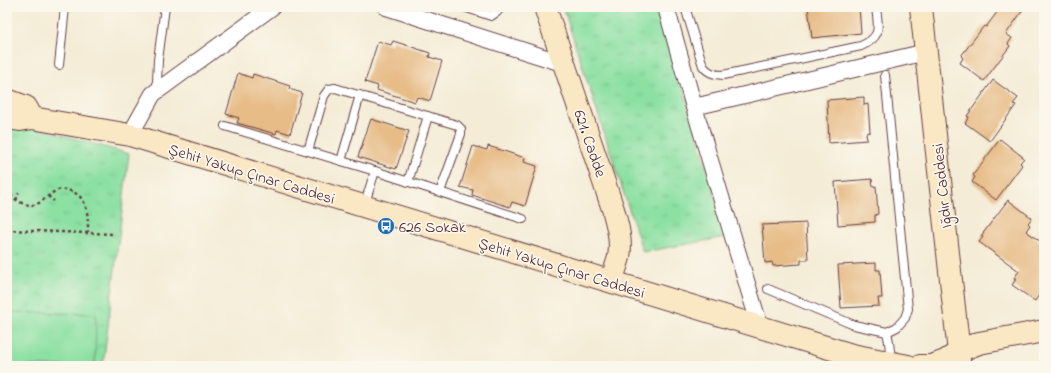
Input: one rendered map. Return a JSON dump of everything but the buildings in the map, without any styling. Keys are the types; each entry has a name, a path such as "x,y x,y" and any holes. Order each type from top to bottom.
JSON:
{"main road":[{"name":"621. Cadde","path":"545,7 613,208 619,231 619,256 611,282"},
{"name":"Iğdır Caddesi","path":"921,7 959,360"},
{"path":"7,100 26,107 32,118"},
{"name":"Şehit Yakup Çınar Caddesi","path":"7,118 20,120 32,118 130,135 852,355 899,364"},
{"path":"920,366 931,366 945,361 959,360 966,348 979,343 1044,331"}],"street":[{"path":"130,135 151,96 272,7"},
{"path":"386,7 565,64"},
{"path":"666,7 694,107 760,327"},
{"path":"694,107 926,52"}],"lane":[{"path":"59,65 65,7"},
{"path":"161,88 157,82 158,60 165,7"},
{"path":"464,7 491,16 501,7"},
{"path":"685,7 703,66 714,75 723,75 862,46 870,42 876,36 879,28 876,7"},
{"path":"768,290 854,325 887,332 897,327 905,318 908,309 885,75"},
{"path":"308,151 324,96 329,89 336,88 457,125 461,129 461,134 440,192"},
{"path":"341,161 360,95"},
{"path":"408,182 428,116"},
{"path":"225,126 375,171 523,219"},
{"path":"364,206 375,171"},
{"path":"887,332 889,342 899,364"}],"path":[{"path":"7,190 13,198 27,205 36,205 59,190 68,190 78,194 85,204 88,215 88,232"},
{"path":"16,200 19,193"},
{"path":"48,196 54,201"},
{"path":"7,230 115,234"}],"green space":[{"path":"563,7 660,7 727,237 643,252"},
{"path":"7,124 42,129 129,154 103,366 7,366"},
{"path":"7,312 96,314 95,366 7,366"}],"place":[{"name":"626 Sokak","path":"386,226"}]}
